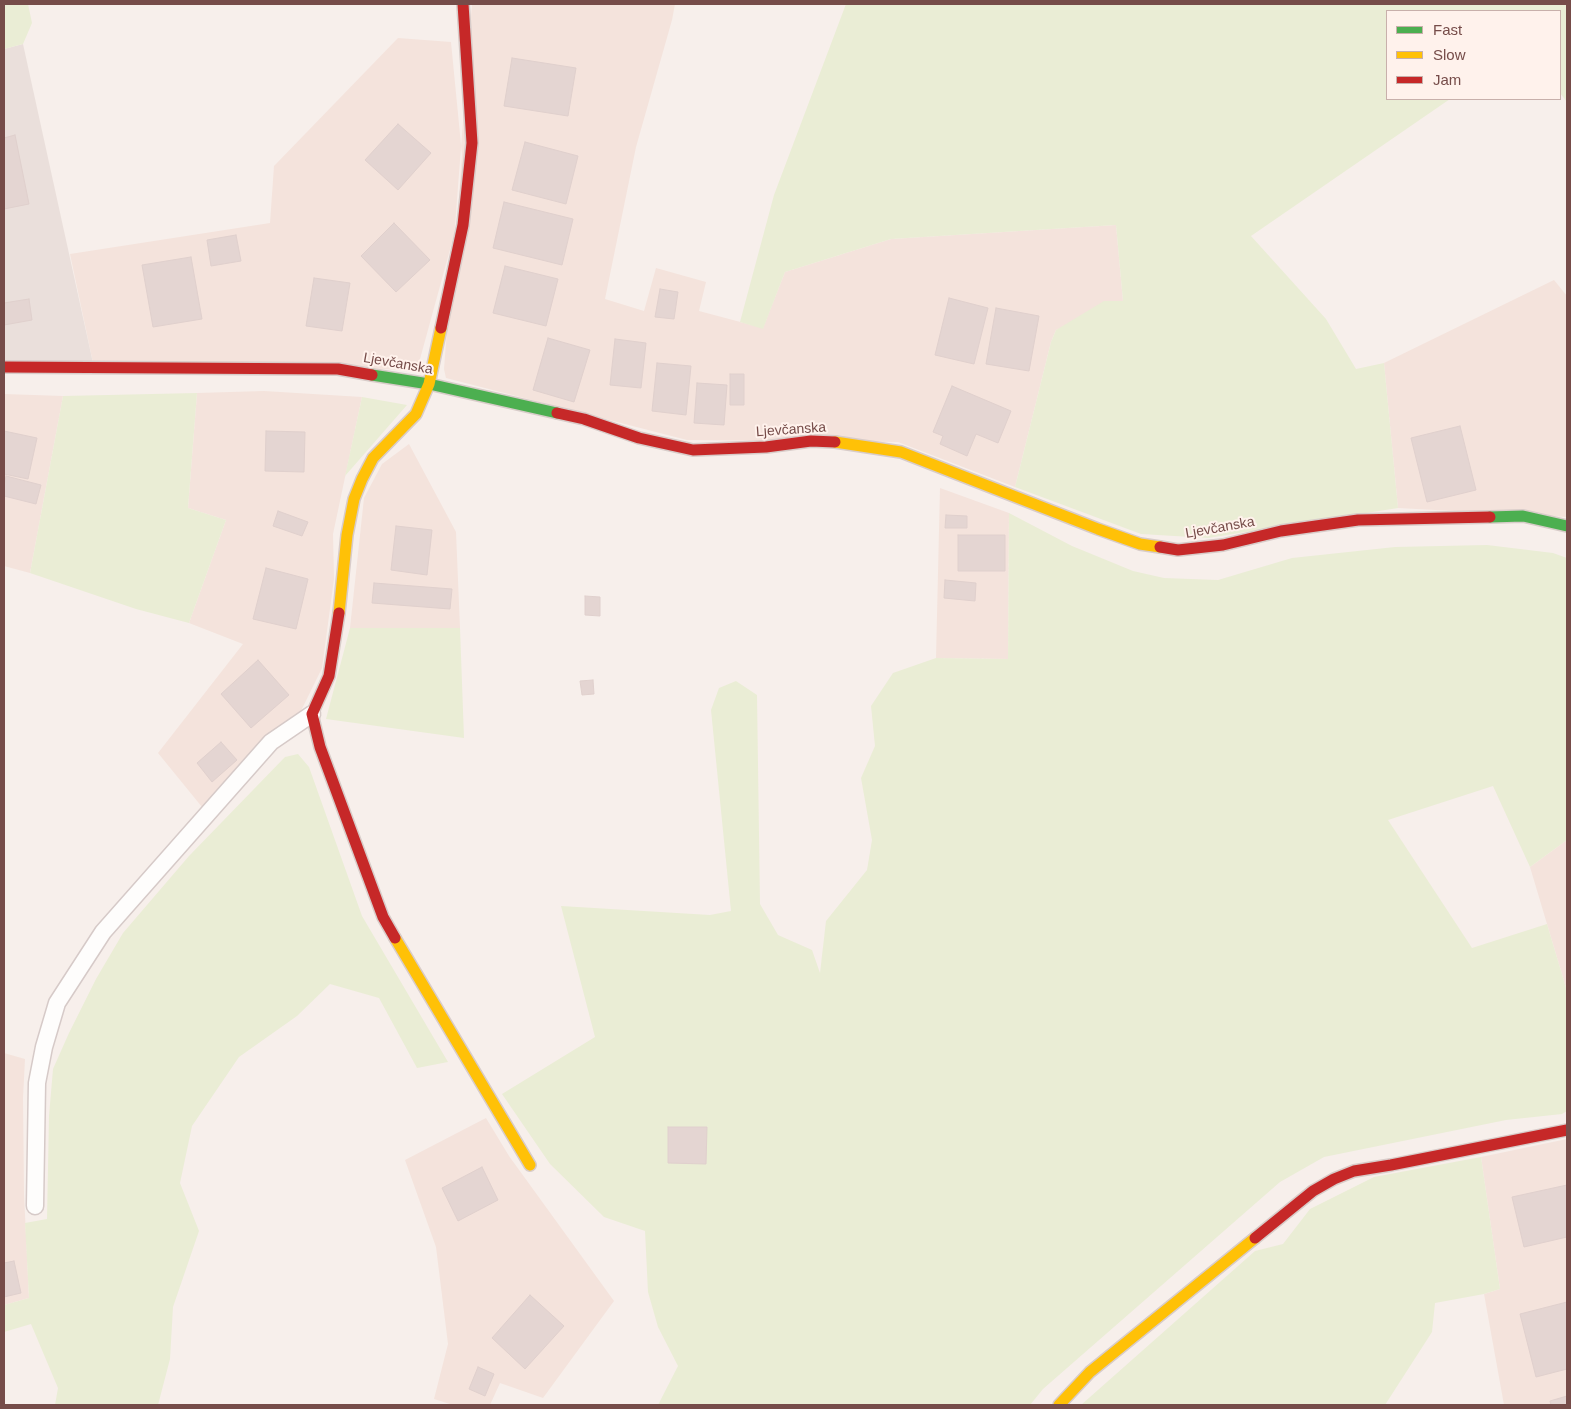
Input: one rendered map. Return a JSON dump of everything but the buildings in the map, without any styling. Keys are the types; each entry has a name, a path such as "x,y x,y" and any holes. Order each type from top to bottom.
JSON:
{"street":[{"path":"463,4 472,143 463,226 429,384 416,414 374,458 362,479 354,499 347,534 338,627 329,676 312,714 320,747 384,917 530,1165"},
{"name":"Ljevčanska","path":"4,367 338,369 429,384 584,419 639,438 693,450 766,447 811,441 838,442 900,452 950,470 1098,530 1140,544 1178,550 1223,545 1281,532 1358,520 1523,516 1567,526"},
{"path":"1059,1405 1090,1372 1313,1191 1354,1171 1391,1166 1567,1130"}],"lane":[{"path":"35,1206 37,1083 44,1047 57,1003 110,924 271,742 312,714"}],"shaded area":[{"path":"472,4 675,4 636,147 605,299 644,311 656,268 706,282 699,311 763,328 785,272 891,239 1116,225 1123,301 1056,330 1051,342 1015,487 898,442 687,440 446,378 444,369"},
{"path":"398,38 451,42 462,155 457,224 417,370 93,363 70,254 270,223 274,166"},
{"path":"23,44 93,363 4,361 4,49"},
{"path":"1554,280 1567,296 1567,517 1398,508 1384,363"},
{"path":"264,391 362,397 333,534 334,579 322,668 299,715 279,729 202,807 158,753 243,644 189,623 226,520 188,508 197,393"},
{"path":"4,394 63,396 30,573 4,566"},
{"path":"409,444 456,532 460,628 350,628 364,498 382,464"},
{"path":"940,488 1009,513 1008,659 936,658"},
{"path":"1567,840 1567,991 1530,867"},
{"path":"4,1053 25,1059 23,1098 24,1194 29,1298 4,1305"},
{"path":"486,1118 509,1156 614,1301 543,1398 500,1383 490,1405 453,1405 434,1399 448,1344 436,1247 405,1160"},
{"path":"1567,1139 1567,1405 1504,1405 1484,1294 1500,1289 1481,1157"}],"green space":[{"path":"4,4 28,4 32,23 23,44 4,49"},
{"path":"846,4 1567,4 1567,102 1561,94 1561,10 1386,10 1386,100 1449,100 1251,236 1326,319 1356,369 1384,363 1398,508 1208,538 1141,534 1015,487 1051,342 1056,330 1104,301 1123,301 1116,225 891,239 785,272 763,329 740,322 774,195"},
{"path":"197,393 188,508 226,520 189,623 136,609 30,573 63,396"},
{"path":"362,397 407,405 345,476"},
{"path":"1009,513 1072,546 1133,571 1164,578 1218,580 1292,558 1395,547 1487,545 1553,553 1567,558 1567,840 1530,867 1493,786 1388,820 1472,948 1547,924 1567,991 1567,1111 1562,1114 1506,1120 1324,1157 1280,1182 1043,1389 1030,1405 658,1405 678,1366 658,1327 648,1292 645,1231 604,1217 550,1164 502,1094 595,1037 561,906 710,915 731,911 711,710 719,688 736,681 757,695 760,904 778,935 812,950 820,973 826,921 867,870 872,840 861,778 875,746 871,706 893,673 936,658 1008,659"},
{"path":"350,628 460,628 464,738 326,719"},
{"path":"298,754 309,767 362,916 448,1062 417,1068 379,998 330,984 297,1016 239,1057 192,1126 180,1183 199,1231 173,1307 170,1359 158,1405 55,1405 58,1388 31,1324 4,1332 4,1305 29,1298 25,1223 47,1219 49,1116 53,1069 96,979 123,933 189,856 285,757"},
{"path":"1481,1157 1500,1289 1484,1294 1435,1303 1432,1332 1385,1405 1081,1405 1255,1251 1283,1244 1310,1209 1374,1177"}],"traffic: fast":[{"path":"372,375 429,384 557,413"},
{"path":"1490,517 1523,516 1567,526"}],"traffic: slow":[{"path":"339,613 347,535 354,499 373,458 416,414 429,384 441,328"},
{"path":"835,442 901,452 1098,529 1140,544 1160,547"},
{"path":"395,938 530,1165"},
{"path":"1059,1405 1090,1372 1255,1238"}],"traffic: jam":[{"path":"441,328 463,225 472,143 463,4"},
{"path":"4,367 338,369 372,375"},
{"path":"557,413 584,419 639,438 693,450 766,447 811,441 835,442"},
{"path":"1160,547 1178,550 1223,545 1281,531 1358,520 1490,517"},
{"path":"339,613 329,676 312,714 320,747 383,917 395,938"},
{"path":"1255,1238 1313,1191 1334,1179 1354,1171 1567,1130"}]}
